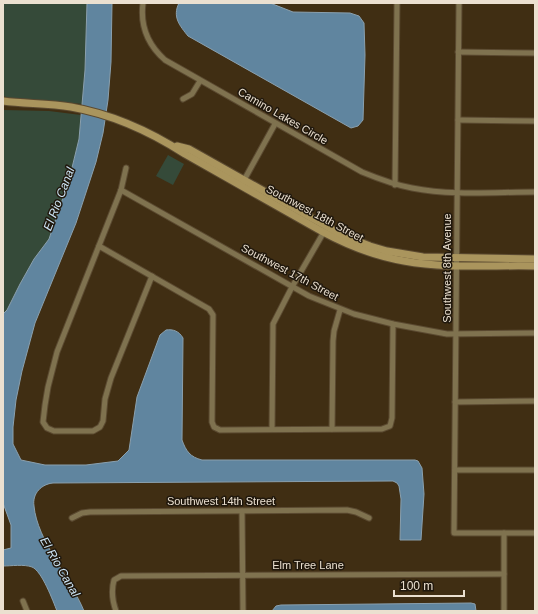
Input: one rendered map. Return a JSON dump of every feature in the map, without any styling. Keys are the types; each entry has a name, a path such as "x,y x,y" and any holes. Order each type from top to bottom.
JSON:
{"main road":[{"name":"Southwest 18th Street","path":"3,102 70,107 113,118 169,143 243,183 356,248 386,258 422,264 535,259"},
{"name":"Southwest 18th Street","path":"456,262 535,266"}],"street":[{"name":"Camino Lakes Circle","path":"143,3 142,11 147,36 154,49 169,63 352,167 395,185 429,191 535,192"},
{"path":"395,185 397,3"},
{"name":"Southwest 8th Avenue","path":"459,3 454,534 504,534"},
{"path":"458,52 535,53"},
{"path":"183,99 192,94 200,81"},
{"path":"458,120 535,121"},
{"path":"243,183 275,124"},
{"path":"126,168 121,190 52,369 44,416 44,422 47,428 54,431 93,431 100,427 103,421 108,387 152,276"},
{"name":"Southwest 17th Street","path":"121,190 292,287 340,310 372,320 448,334 535,333"},
{"path":"272,429 273,324 292,287 325,230"},
{"path":"99,246 209,309 213,315 212,422 214,427 220,430 382,429 390,426 392,418 393,324"},
{"path":"332,429 333,341 334,331 340,310"},
{"path":"456,402 535,401"},
{"path":"455,470 535,470"},
{"name":"Southwest 14th Street","path":"72,518 82,513 90,512 347,510 369,518"},
{"path":"242,511 243,611"},
{"path":"504,611 504,534 535,534"},
{"name":"Elm Tree Lane","path":"116,611 112,601 112,589 114,580 121,576 504,574"},
{"path":"23,601 27,611"}],"green space":[{"path":"3,3 87,3 85,70 82,104 13,99 3,96"},
{"path":"3,110 49,111 81,115 79,139 69,180 49,239 34,259 7,310 3,314"},
{"path":"168,155 184,164 173,185 156,176"}],"water":[{"path":"87,3 112,3 111,62 108,100 103,133 96,162 76,223 35,323 22,371 16,400 13,427 13,444 21,460 45,465 86,465 118,461 129,450 137,397 160,335 166,330 173,330 178,332 183,338 182,440 191,455 202,460 418,461 422,468 424,494 421,540 400,540 401,499 399,486 393,481 53,483 45,485 36,493 34,506 36,519 48,546 84,611 57,611 40,574 32,567 21,565 3,566 3,550 11,548 11,525 3,503 3,314 7,310 34,259 49,239 69,180 79,139 85,70"},
{"path":"179,3 270,3 293,12 350,13 359,16 364,23 365,55 363,120 358,126 351,128 188,36 178,21 176,13"},
{"path":"475,604 476,611 272,611 276,606 281,605"}],"water label":[{"name":"El Rio Canal","path":"59,199"},
{"name":"El Rio Canal","path":"60,567"}]}
